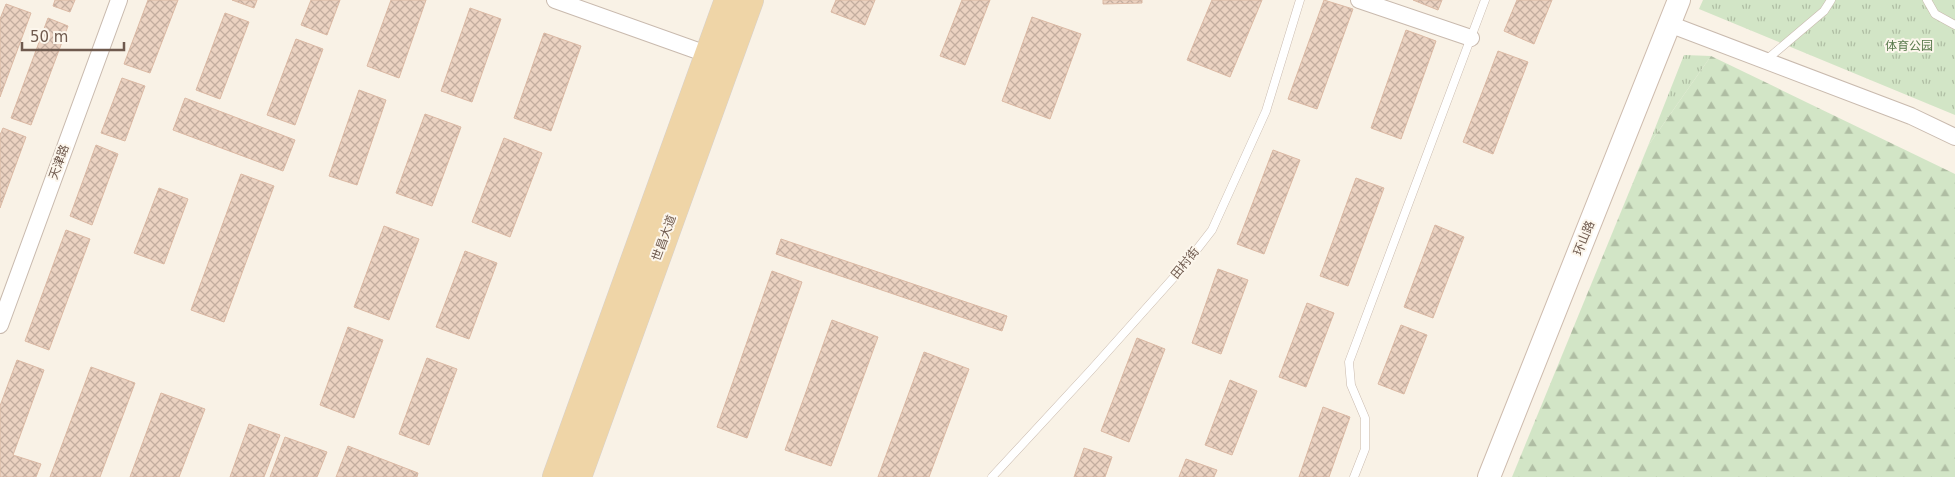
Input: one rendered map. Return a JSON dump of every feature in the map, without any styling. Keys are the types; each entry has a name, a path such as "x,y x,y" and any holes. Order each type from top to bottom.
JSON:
{"main road":[{"name":"世昌大道","path":"579,477 718,59 727,0"},
{"name":"世昌大道","path":"555,477 718,59 751,0"},
{"name":"环山路","path":"1489,477 1679,0"}],"street":[{"name":"天津路","path":"0,325 119,0"},
{"path":"555,0 718,59"},
{"path":"1359,0 1471,38"},
{"path":"1669,24 1912,116 1955,137"}],"lane":[{"name":"田村街","path":"992,477 1184,266 1212,230 1266,111 1300,0"},
{"path":"1354,477 1366,449 1365,418 1351,384 1349,362 1485,0"},
{"path":"1765,61 1824,10 1831,0"},
{"path":"1927,0 1935,14 1955,25"}],"green space":[{"name":"体育公园","path":"1703,0 1955,0 1955,115 1699,9"},
{"path":"1684,55 1711,56 1648,146"},
{"path":"1711,56 1955,174 1955,477 1512,477 1648,146"}],"building":[{"path":"55,0 75,0 70,12 53,6"},
{"path":"148,0 178,0 150,73 124,64"},
{"path":"232,0 257,0 254,8"},
{"path":"311,0 340,0 327,35 301,25"},
{"path":"391,0 426,0 399,78 367,66"},
{"path":"836,0 875,0 865,25 831,12"},
{"path":"962,0 990,0 965,65 940,56"},
{"path":"1103,0 1142,0 1142,3 1103,4"},
{"path":"1212,0 1262,0 1230,77 1187,60"},
{"path":"1324,0 1353,9 1317,109 1288,99"},
{"path":"1413,0 1442,0 1438,10"},
{"path":"1517,0 1552,0 1534,44 1504,31"},
{"path":"6,4 31,13 0,97 0,19"},
{"path":"470,8 501,19 472,102 441,91"},
{"path":"225,13 249,22 220,99 196,90"},
{"path":"1032,17 1081,34 1050,119 1002,101"},
{"path":"48,18 68,26 31,125 11,118"},
{"path":"1406,30 1436,41 1401,139 1371,128"},
{"path":"544,33 581,46 551,131 514,118"},
{"path":"296,39 323,49 295,125 267,115"},
{"path":"1498,51 1528,62 1493,154 1463,142"},
{"path":"122,78 145,86 125,141 101,133"},
{"path":"359,90 386,100 357,185 329,176"},
{"path":"185,98 295,140 283,171 173,130"},
{"path":"425,114 461,127 432,206 396,193"},
{"path":"3,128 26,137 0,208 0,135"},
{"path":"504,138 542,153 510,237 472,222"},
{"path":"96,145 118,154 92,225 70,216"},
{"path":"1273,150 1300,160 1264,254 1237,244"},
{"path":"241,174 274,186 224,322 191,310"},
{"path":"1356,178 1384,188 1348,286 1320,276"},
{"path":"159,188 188,199 164,264 134,253"},
{"path":"1435,225 1464,237 1433,318 1404,307"},
{"path":"384,226 419,239 389,320 354,307"},
{"path":"66,230 90,239 49,350 25,341"},
{"path":"781,239 1007,316 1002,331 776,254"},
{"path":"465,251 497,263 469,339 436,327"},
{"path":"1218,269 1248,280 1221,354 1192,343"},
{"path":"772,271 802,282 747,438 717,427"},
{"path":"1307,303 1334,313 1306,387 1279,377"},
{"path":"832,320 878,337 831,466 785,450"},
{"path":"1401,325 1427,335 1404,394 1378,384"},
{"path":"348,327 383,340 354,418 320,405"},
{"path":"1137,338 1165,349 1129,442 1101,431"},
{"path":"924,352 969,369 929,477 878,477"},
{"path":"427,358 457,369 429,445 399,434"},
{"path":"17,360 44,370 13,455 41,464 36,477 0,477 0,406"},
{"path":"91,367 135,383 100,477 50,477"},
{"path":"1230,380 1257,391 1232,455 1205,445"},
{"path":"161,393 205,409 179,477 130,477"},
{"path":"1323,407 1350,417 1329,477 1299,477"},
{"path":"249,424 280,435 264,477 230,477"},
{"path":"285,437 327,452 317,477 270,477"},
{"path":"348,446 418,473 417,477 336,477"},
{"path":"1084,448 1112,457 1105,477 1074,477"},
{"path":"1186,459 1217,470 1214,477 1179,477"}]}
